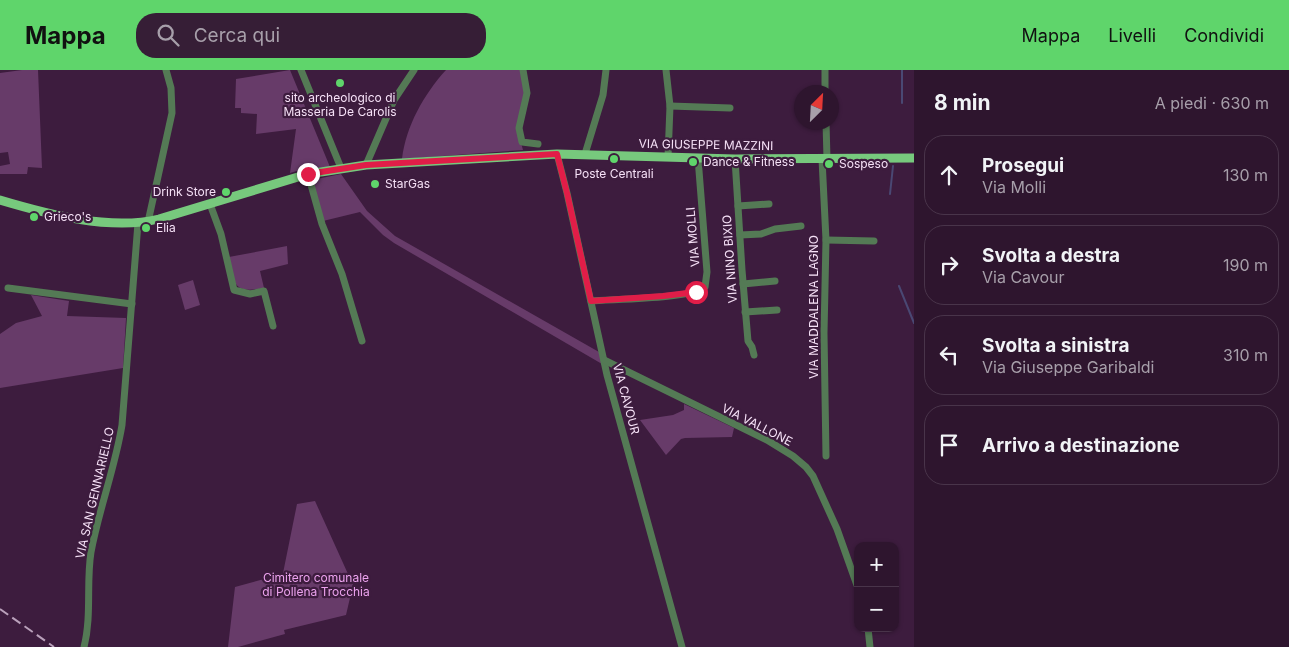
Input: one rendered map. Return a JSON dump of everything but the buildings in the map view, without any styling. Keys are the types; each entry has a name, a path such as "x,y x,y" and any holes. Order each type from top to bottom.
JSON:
{"main road":[{"name":"VIA GIUSEPPE MAZZINI","path":"0,200 55,215 112,223 138,223 148,222 308,174 366,165 557,154 735,159 914,158"}],"street":[{"path":"148,222 172,112 171,88 166,70"},
{"path":"301,70 341,168"},
{"path":"366,165 394,100 414,70"},
{"path":"524,70 527,93 519,128 522,142 538,144"},
{"path":"585,154 603,95 606,70"},
{"path":"666,70 670,106 668,157"},
{"path":"825,70 825,85"},
{"path":"670,106 730,108"},
{"name":"VIA MADDALENA LAGNO","path":"826,130 824,333 826,456"},
{"name":"VIA CAVOUR","path":"557,154 604,360 682,647"},
{"name":"VIA MOLLI","path":"591,301 678,295 696,292 704,287 707,272 698,158"},
{"name":"VIA NINO BIXIO","path":"735,159 745,312 748,341 754,355"},
{"path":"308,174 322,224 342,274 362,341"},
{"path":"210,204 221,234 234,290 250,294 264,291 273,326"},
{"path":"738,206 770,204"},
{"name":"VIA SAN GENNARIELLO","path":"84,647 89,627 91,552 119,445 122,425 138,223"},
{"path":"740,235 762,234 775,229 801,226"},
{"path":"826,240 874,241"},
{"path":"743,284 775,281"},
{"path":"8,288 132,304"},
{"path":"745,312 777,310"},
{"name":"VIA VALLONE","path":"604,360 767,440 793,456 806,467 819,488 838,529 858,587"},
{"path":"868,632 870,647"}],"green space":[{"path":"38,70 42,168 28,167 27,174 0,174 0,166 10,164 8,152 0,153 0,73"},
{"path":"290,70 330,167 308,171 307,168 290,173 296,129 256,134 257,114 241,113 241,108 235,108 236,79"},
{"path":"446,70 522,70 525,96 521,143 523,150 402,159 407,135 417,111 430,89"},
{"path":"341,174 367,211 395,236 599,352 602,364 394,243 360,212 323,221 312,180"},
{"path":"287,246 288,264 260,271 264,288 246,289 240,288 237,285 232,274 229,257"},
{"path":"193,280 200,305 185,310 178,285"},
{"path":"31,295 69,301 67,316 126,318 123,368 0,388 0,334 16,323 42,316"},
{"path":"684,404 734,428 732,437 681,439 666,455 640,420 673,415 684,410"},
{"name":"Cimitero comunale di Pollena Trocchia","path":"315,501 353,585 346,615 284,630 285,634 238,647 228,647 235,587 264,579 281,583 297,504"}],"waterway":[{"path":"902,70 902,103"},
{"path":"890,194 893,166"},
{"path":"899,286 914,323"}],"railway":[{"path":"0,609 54,647"}],"place":[{"name":"sito archeologico di Masseria De Carolis","path":"340,83"},
{"name":"Poste Centrali","path":"614,159"},
{"name":"Dance & Fitness","path":"693,162"},
{"name":"Sospeso","path":"829,164"},
{"name":"StarGas","path":"375,184"},
{"name":"Drink Store","path":"226,192"},
{"name":"Grieco's","path":"34,217"},
{"name":"Elia","path":"146,228"}],"route":[{"path":"308,174 341,168 399,162 557,154 591,301 696,292"}]}
